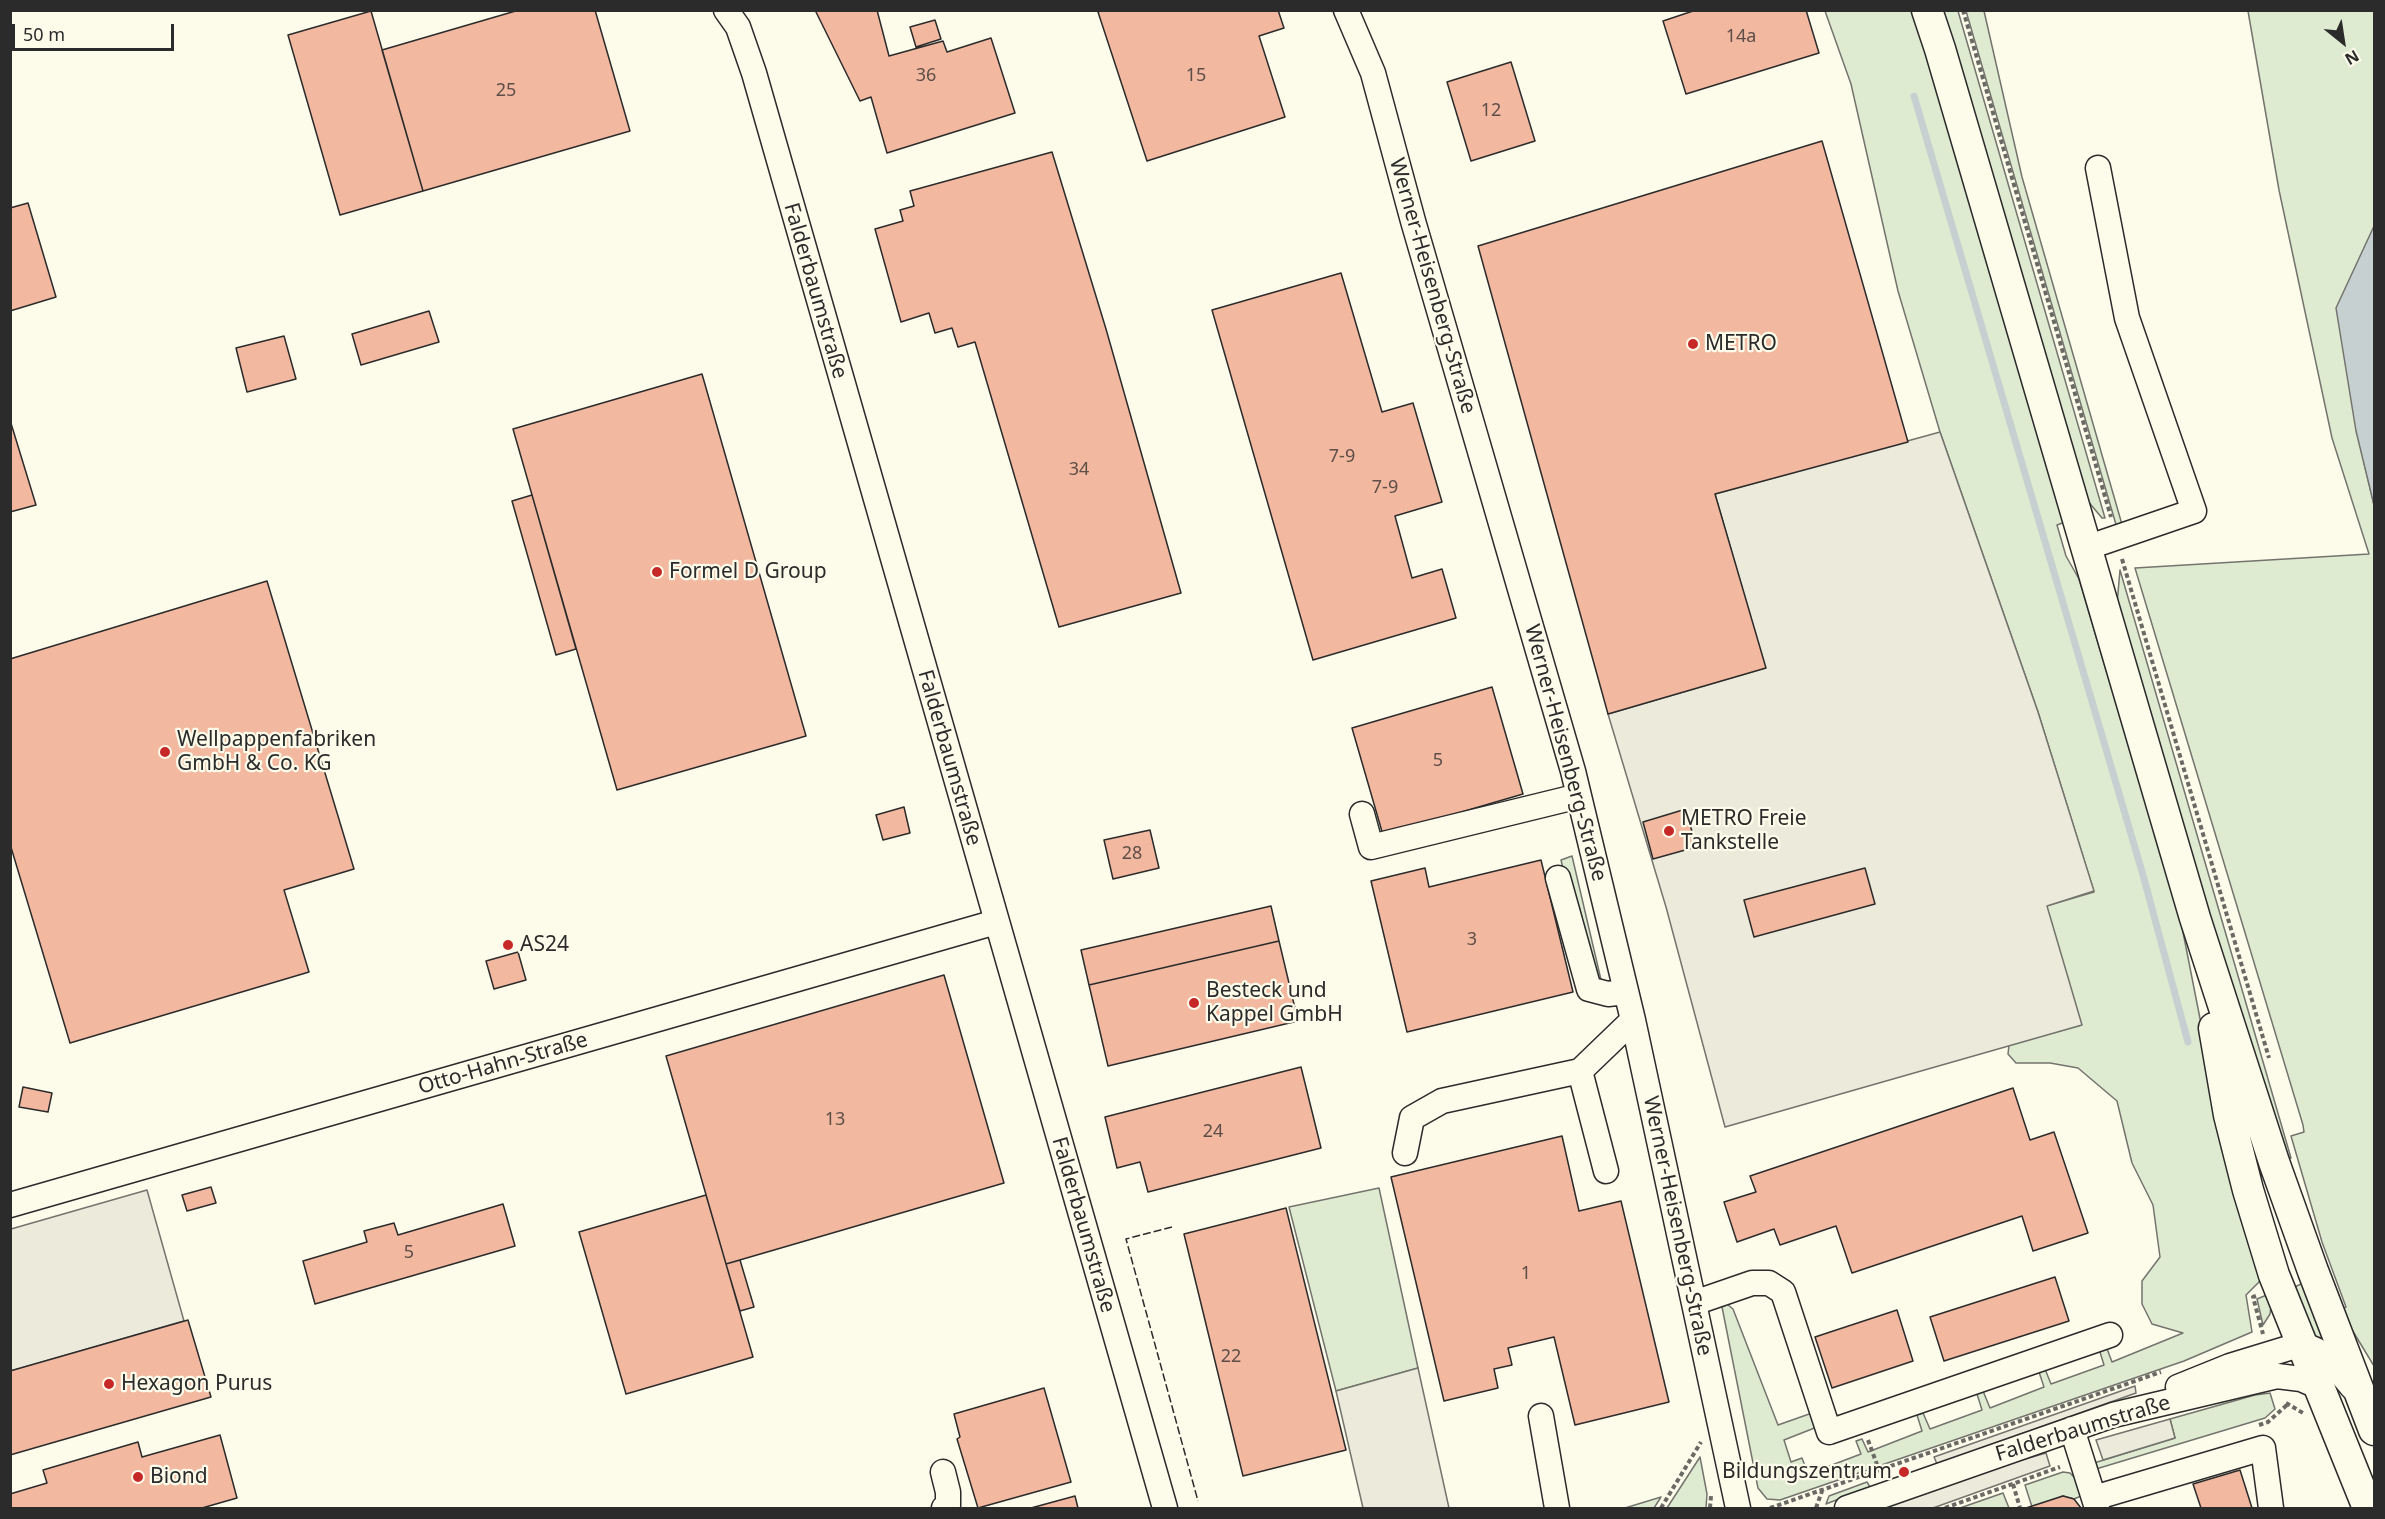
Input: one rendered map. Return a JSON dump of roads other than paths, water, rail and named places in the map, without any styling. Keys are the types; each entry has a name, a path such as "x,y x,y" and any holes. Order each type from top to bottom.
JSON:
{"main road":[{"path":"1927,10 2195,918 2274,1162 2370,1418"},
{"path":"2195,918 2229,1114 2248,1190 2274,1275 2322,1389 2368,1509"}],"street":[{"name":"Falderbaumstraße","path":"726,10 738,27 754,73 1165,1509"},
{"name":"Werner-Heisenberg-Straße","path":"1346,10 1373,73 1413,221 1579,795 1633,1020 1738,1509"},
{"path":"2086,548 2194,511 2127,318 2098,168"},
{"path":"1362,813 1371,847 1579,795"},
{"path":"1558,878 1589,989 1608,994 1626,992"},
{"name":"Otto-Hahn-Straße","path":"10,1205 996,922"},
{"path":"1406,1153 1412,1118 1442,1101 1580,1071 1633,1020"},
{"path":"1580,1071 1606,1171"},
{"path":"1694,1303 1752,1283 1768,1283 1783,1292 1829,1432 2110,1335"},
{"path":"2113,1415 2230,1366 2302,1344 2328,1358 2347,1380 2370,1418"},
{"name":"Falderbaumstraße","path":"1847,1509 2113,1415 2277,1376 2301,1379 2322,1389"},
{"path":"1541,1416 1557,1509"},
{"path":"2072,1429 2093,1495 2263,1448 2271,1509"},
{"path":"943,1472 948,1491 948,1506 944,1509"}],"waterway":[{"path":"1914,96 2143,875 2188,1042"}],"place":[{"name":"METRO","path":"1693,344"},
{"name":"Formel D Group","path":"657,572"},
{"name":"Wellpappenfabriken GmbH & Co. KG","path":"165,752"},
{"name":"METRO Freie Tankstelle","path":"1669,831"},
{"name":"AS24","path":"508,945"},
{"name":"Besteck und Kappel GmbH","path":"1194,1003"},
{"name":"Hexagon Purus","path":"109,1384"},
{"name":"Bildungszentrum","path":"1904,1472"},
{"name":"Biond","path":"138,1477"}]}
